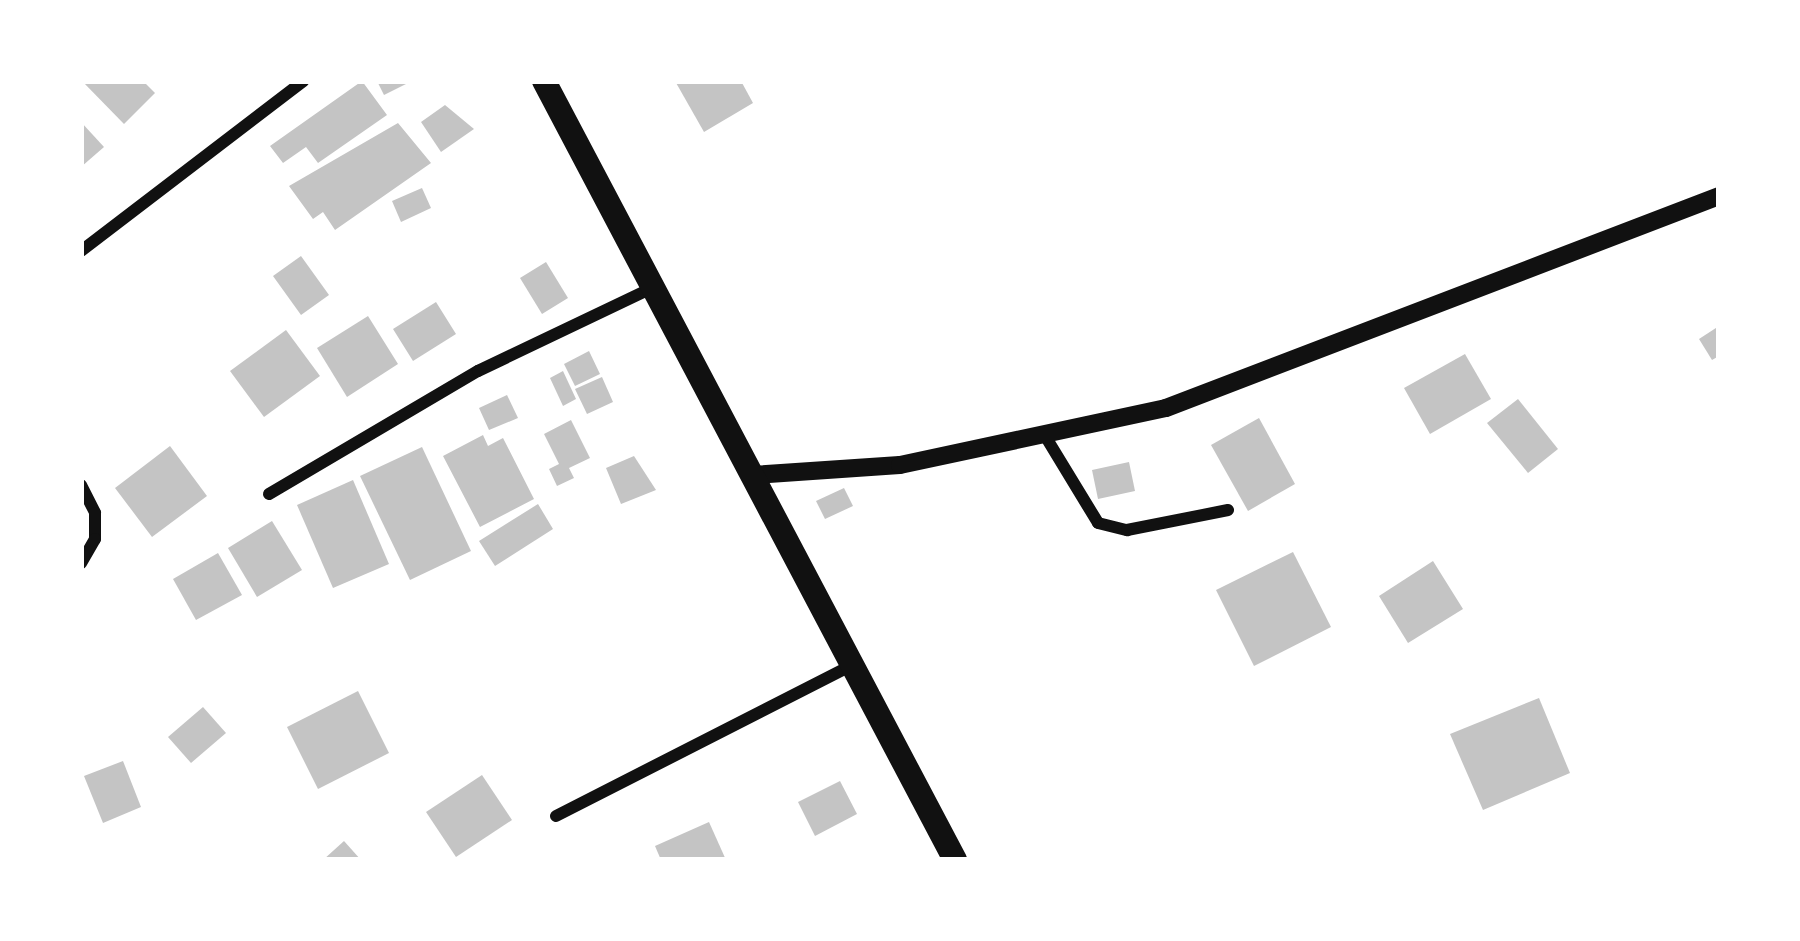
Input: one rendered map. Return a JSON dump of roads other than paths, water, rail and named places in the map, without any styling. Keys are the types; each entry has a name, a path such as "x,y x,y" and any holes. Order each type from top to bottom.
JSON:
{"highway":[{"path":"544,81 657,285 956,860"}],"street":[{"path":"81,250 303,81"},
{"path":"753,475 900,465 1047,439 1294,362 1719,196"},
{"path":"269,494 478,371 657,285"},
{"path":"1047,439 1097,523 1126,530 1228,511"},
{"path":"81,485 95,513 95,539 81,563"},
{"path":"556,816 855,664"}]}
